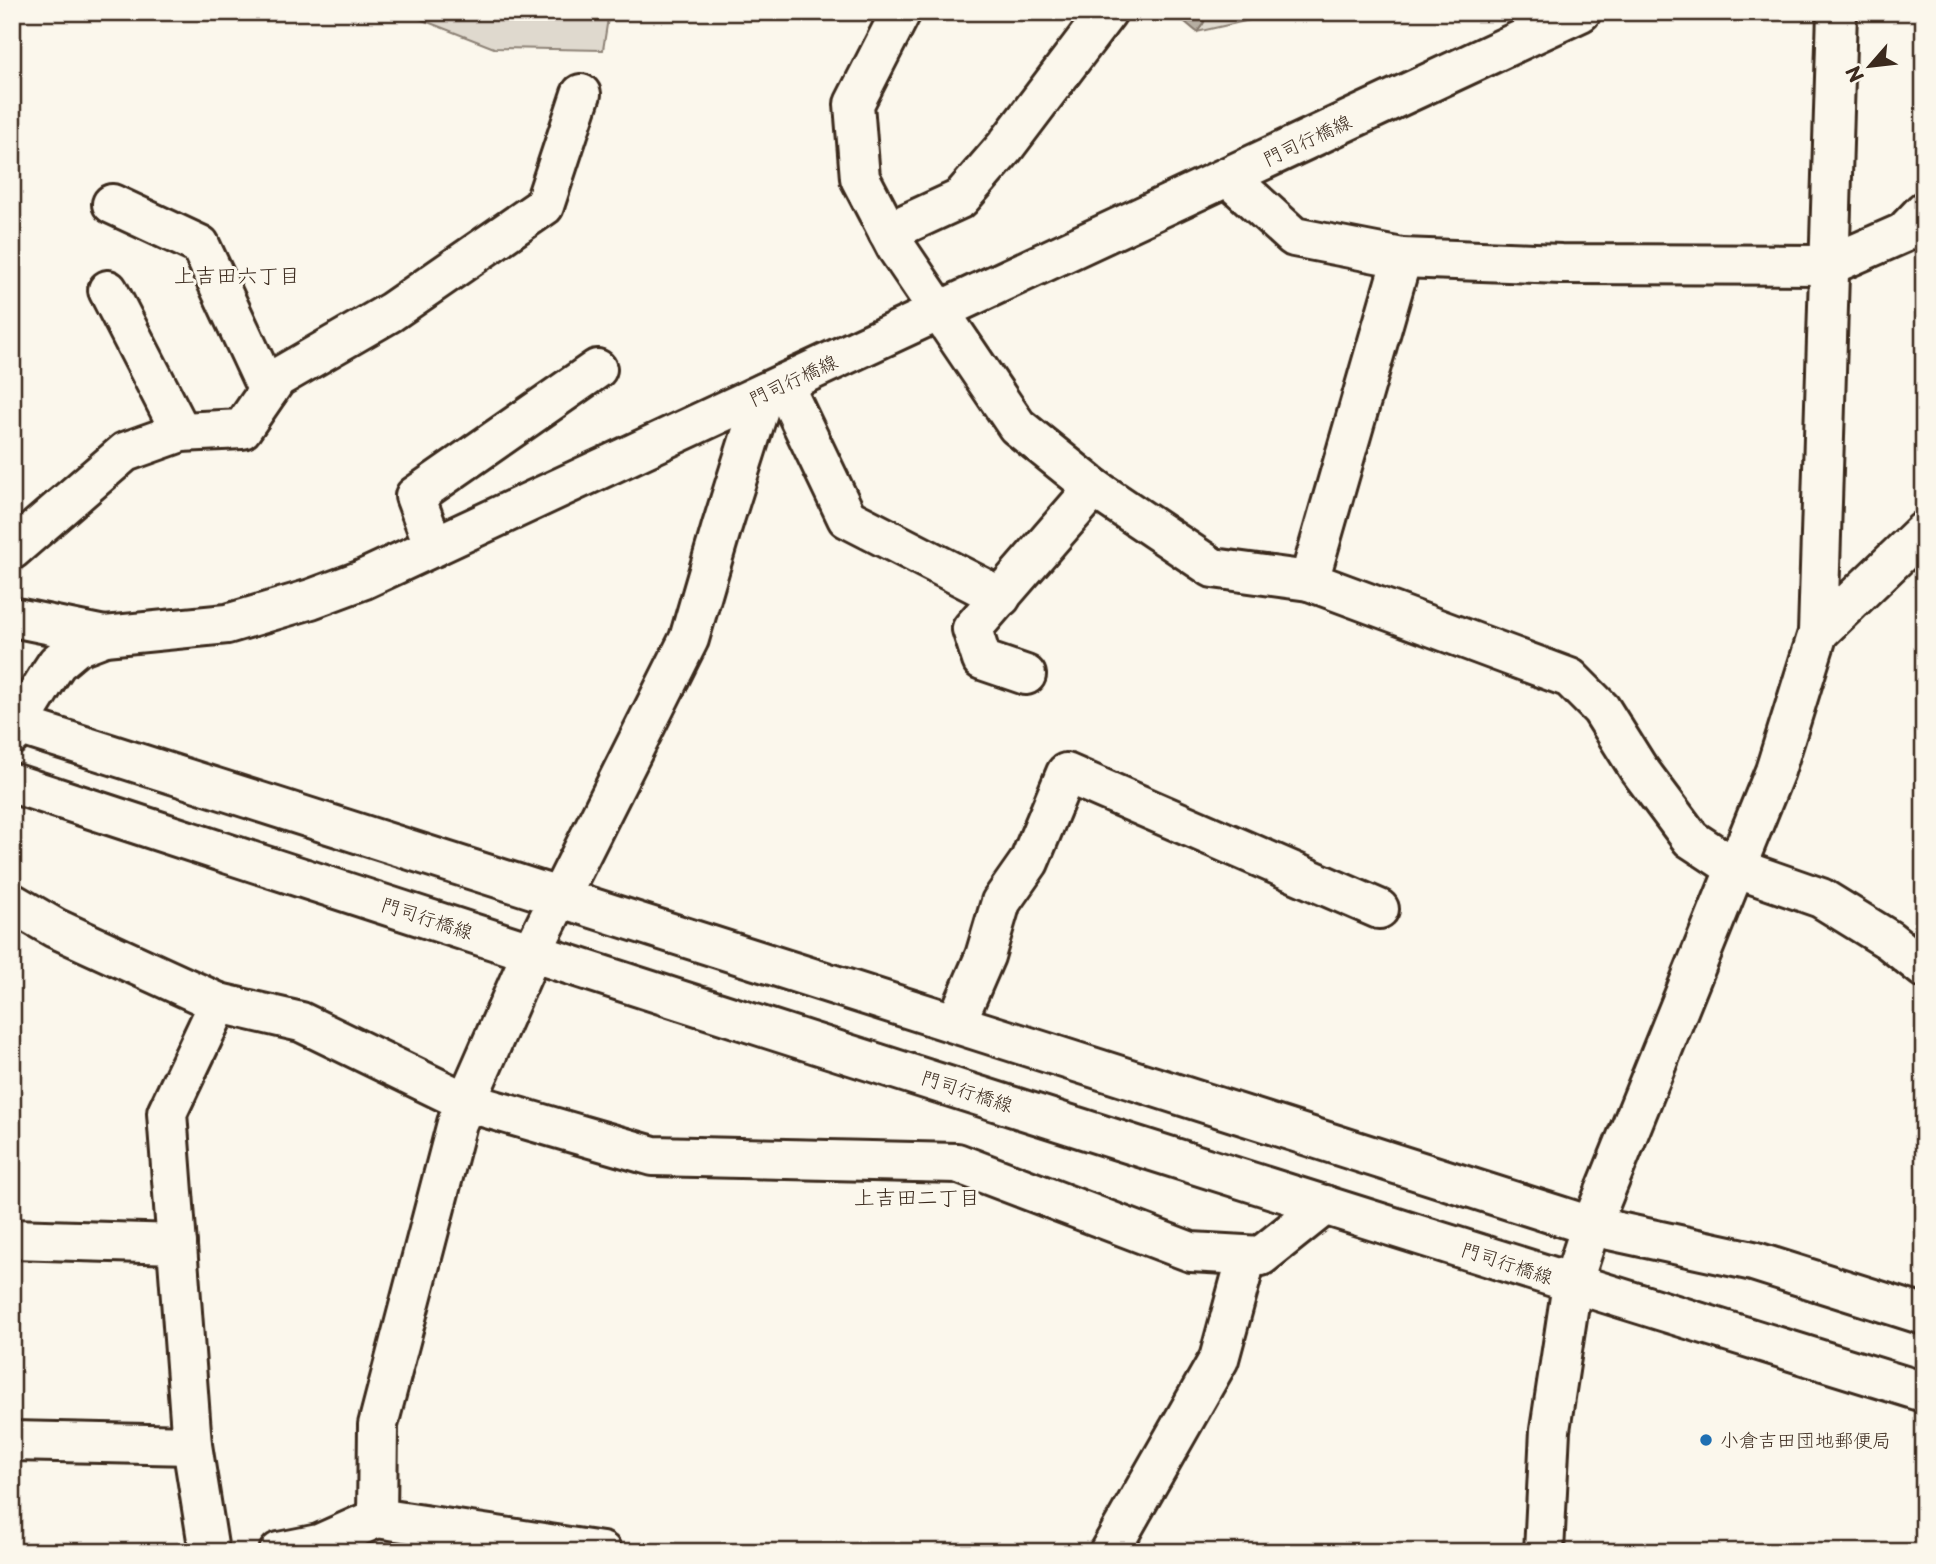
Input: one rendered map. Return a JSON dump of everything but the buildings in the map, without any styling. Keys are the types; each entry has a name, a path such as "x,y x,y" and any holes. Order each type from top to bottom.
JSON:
{"street":[{"path":"901,12 854,104 860,178 888,232 1017,426 1094,488 1213,568 1309,581 1570,678 1601,709 1637,768 1691,839 1735,868 1821,898 1889,940 1924,968"},
{"path":"888,232 960,199 1005,147 1107,12"},
{"name":"門司行橋線","path":"1581,12 362,580 311,599 227,624 105,636 76,647 58,663 15,728 560,896 1591,1226 1753,1261 1924,1315"},
{"path":"1544,1552 1550,1430 1572,1284 1591,1226 1774,771 1818,633 1837,12"},
{"path":"12,550 125,452 181,432 242,429 277,378 391,312 544,206 581,94"},
{"path":"1228,177 1294,237 1402,258 1561,264 1830,265 1903,233 1924,211"},
{"path":"112,204 200,245 268,391"},
{"path":"1309,581 1402,258"},
{"path":"108,290 181,432"},
{"path":"434,547 415,496 597,369"},
{"path":"774,389 847,518 1001,597"},
{"path":"377,1518 378,1425 457,1123 532,953 689,639 722,526 774,389"},
{"path":"1026,676 982,660 972,629 1094,488"},
{"path":"1818,633 1924,531"},
{"path":"12,617 105,636"},
{"path":"956,1023 985,956 1001,902 1029,862 1066,773 1379,909"},
{"name":"門司行橋線","path":"12,783 532,953 1572,1284 1924,1392"},
{"path":"12,903 55,928 219,1003 301,1023 466,1102 653,1156 957,1163 1192,1252 1261,1256 1325,1205"},
{"path":"209,1552 192,1445 167,1113 219,1003"},
{"path":"12,1239 177,1244"},
{"path":"1109,1552 1219,1359 1247,1256"},
{"path":"12,1441 192,1445"},
{"path":"279,1552 317,1548 377,1518 601,1552"}],"shaded area":[{"path":"402,12 609,12 603,50 494,48"},
{"path":"1173,12 1208,12 1197,32"},
{"path":"1208,12 1285,12 1197,32"}],"place":[{"name":"小倉吉田団地郵便局","path":"1706,1440"}],"district":[{"name":"上吉田六丁目","path":"237,276"},
{"name":"上吉田二丁目","path":"917,1198"}]}
